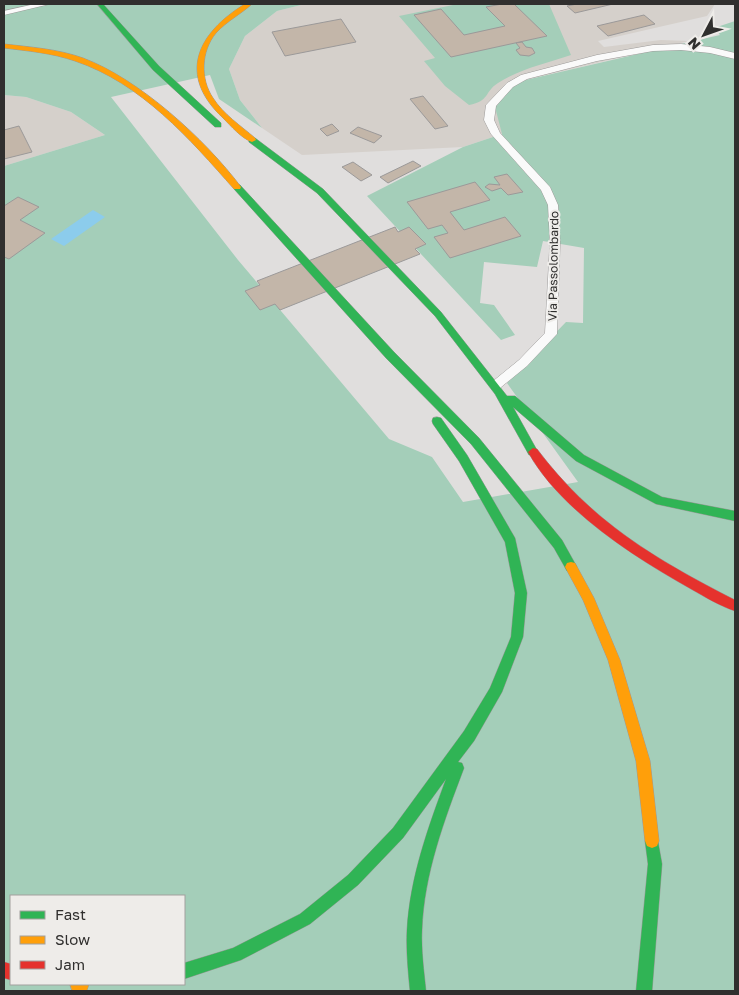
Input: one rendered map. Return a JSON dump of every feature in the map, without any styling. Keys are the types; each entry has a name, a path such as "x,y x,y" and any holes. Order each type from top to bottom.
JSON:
{"highway":[{"path":"100,4 184,97 219,125 316,187"},
{"path":"249,4 231,14 206,40 201,54 200,70 203,88 212,103 228,120 316,187 428,302 496,385 580,458 660,501 735,516"},
{"path":"4,46 79,60 112,75 147,99 196,141"},
{"path":"150,87 196,141 390,355 475,441 558,544 588,598 614,660 643,761 655,864 644,991"},
{"path":"185,971 236,955 305,919 353,880 398,833 469,736 495,692 517,637 521,593 511,541 463,458 390,355"},
{"path":"496,385 532,452 572,498 610,531 662,566 735,606"},
{"path":"418,991 414,925 420,877 439,817 469,736"}],"lane":[{"path":"4,13 46,4"},
{"name":"Via Passolombardo","path":"496,385 523,363 551,334 555,243 553,205 550,197 546,189 496,134 489,120 492,106 510,85 524,77 597,58 653,48 681,47 710,50 735,56"}],"shaded area":[{"path":"305,4 715,4 707,16 598,41 604,47 661,40 689,41 517,82 502,134 463,147 302,155 262,128 240,100 229,69 245,36 277,11"},
{"path":"4,95 26,97 71,112 105,135 4,166"}],"green space":[{"path":"4,4 305,4 277,11 245,36 229,69 240,100 262,128 219,99 210,75 111,97 238,260 389,439 432,457 463,502 578,482 507,383 566,322 583,323 584,248 543,241 537,267 484,262 480,303 494,305 515,335 501,340 367,196 463,147 502,134 495,107 517,82 720,35 714,28 735,21 735,991 4,991 4,166 105,135 71,112 26,97 4,95"},
{"path":"458,4 549,4 571,55 506,78 494,86 484,99 469,105 445,86 424,61 435,58 399,16"}],"water":[{"path":"93,210 105,217 64,246 51,239"}],"building":[{"path":"514,4 547,36 451,57 414,15 441,9 464,35 505,26 486,7"},
{"path":"577,4 613,4 575,13 567,6"},
{"path":"644,15 655,24 608,36 597,26"},
{"path":"341,19 356,42 285,56 272,32"},
{"path":"522,42 526,47 532,48 535,53 529,56 520,55 516,50 520,48 516,43"},
{"path":"423,96 448,126 435,129 410,99"},
{"path":"332,124 339,131 327,136 320,129"},
{"path":"19,126 32,152 4,159 4,130"},
{"path":"358,127 382,136 374,143 350,133"},
{"path":"413,161 421,166 388,183 380,177"},
{"path":"353,162 372,175 361,181 342,167"},
{"path":"507,174 523,192 508,195 501,188 492,191 485,187 489,184 500,185 494,177"},
{"path":"475,182 490,200 450,212 464,230 505,217 521,236 450,258 434,237 448,233 442,225 428,229 407,202"},
{"path":"18,197 39,207 20,220 45,233 9,259 4,257 4,206"},
{"path":"395,227 398,232 409,227 426,244 415,249 420,254 280,310 275,304 260,310 245,291 260,285 257,281"}],"traffic: fast":[{"path":"100,4 156,68 218,125"},
{"path":"252,140 320,191 438,314 499,391 533,452"},
{"path":"237,187 390,355 475,441 558,544 571,567"},
{"path":"511,399 580,458 660,501 735,516"},
{"path":"185,971 236,955 305,919 353,880 398,833 469,736 495,692 517,637 521,593 511,541 463,458 437,421"},
{"path":"418,991 414,931 421,877 436,824 457,768"},
{"path":"644,991 655,864 652,841"}],"traffic: slow":[{"path":"249,4 213,32 202,52 200,63 205,91 210,100 252,140"},
{"path":"4,46 71,57 103,70 125,83 146,97 185,131 237,187"},
{"path":"571,567 588,598 614,660 643,761 652,841"}],"traffic: jam":[{"path":"533,452 552,478 574,501 624,542 651,560 735,606"},
{"path":"4,970 10,972"}]}
